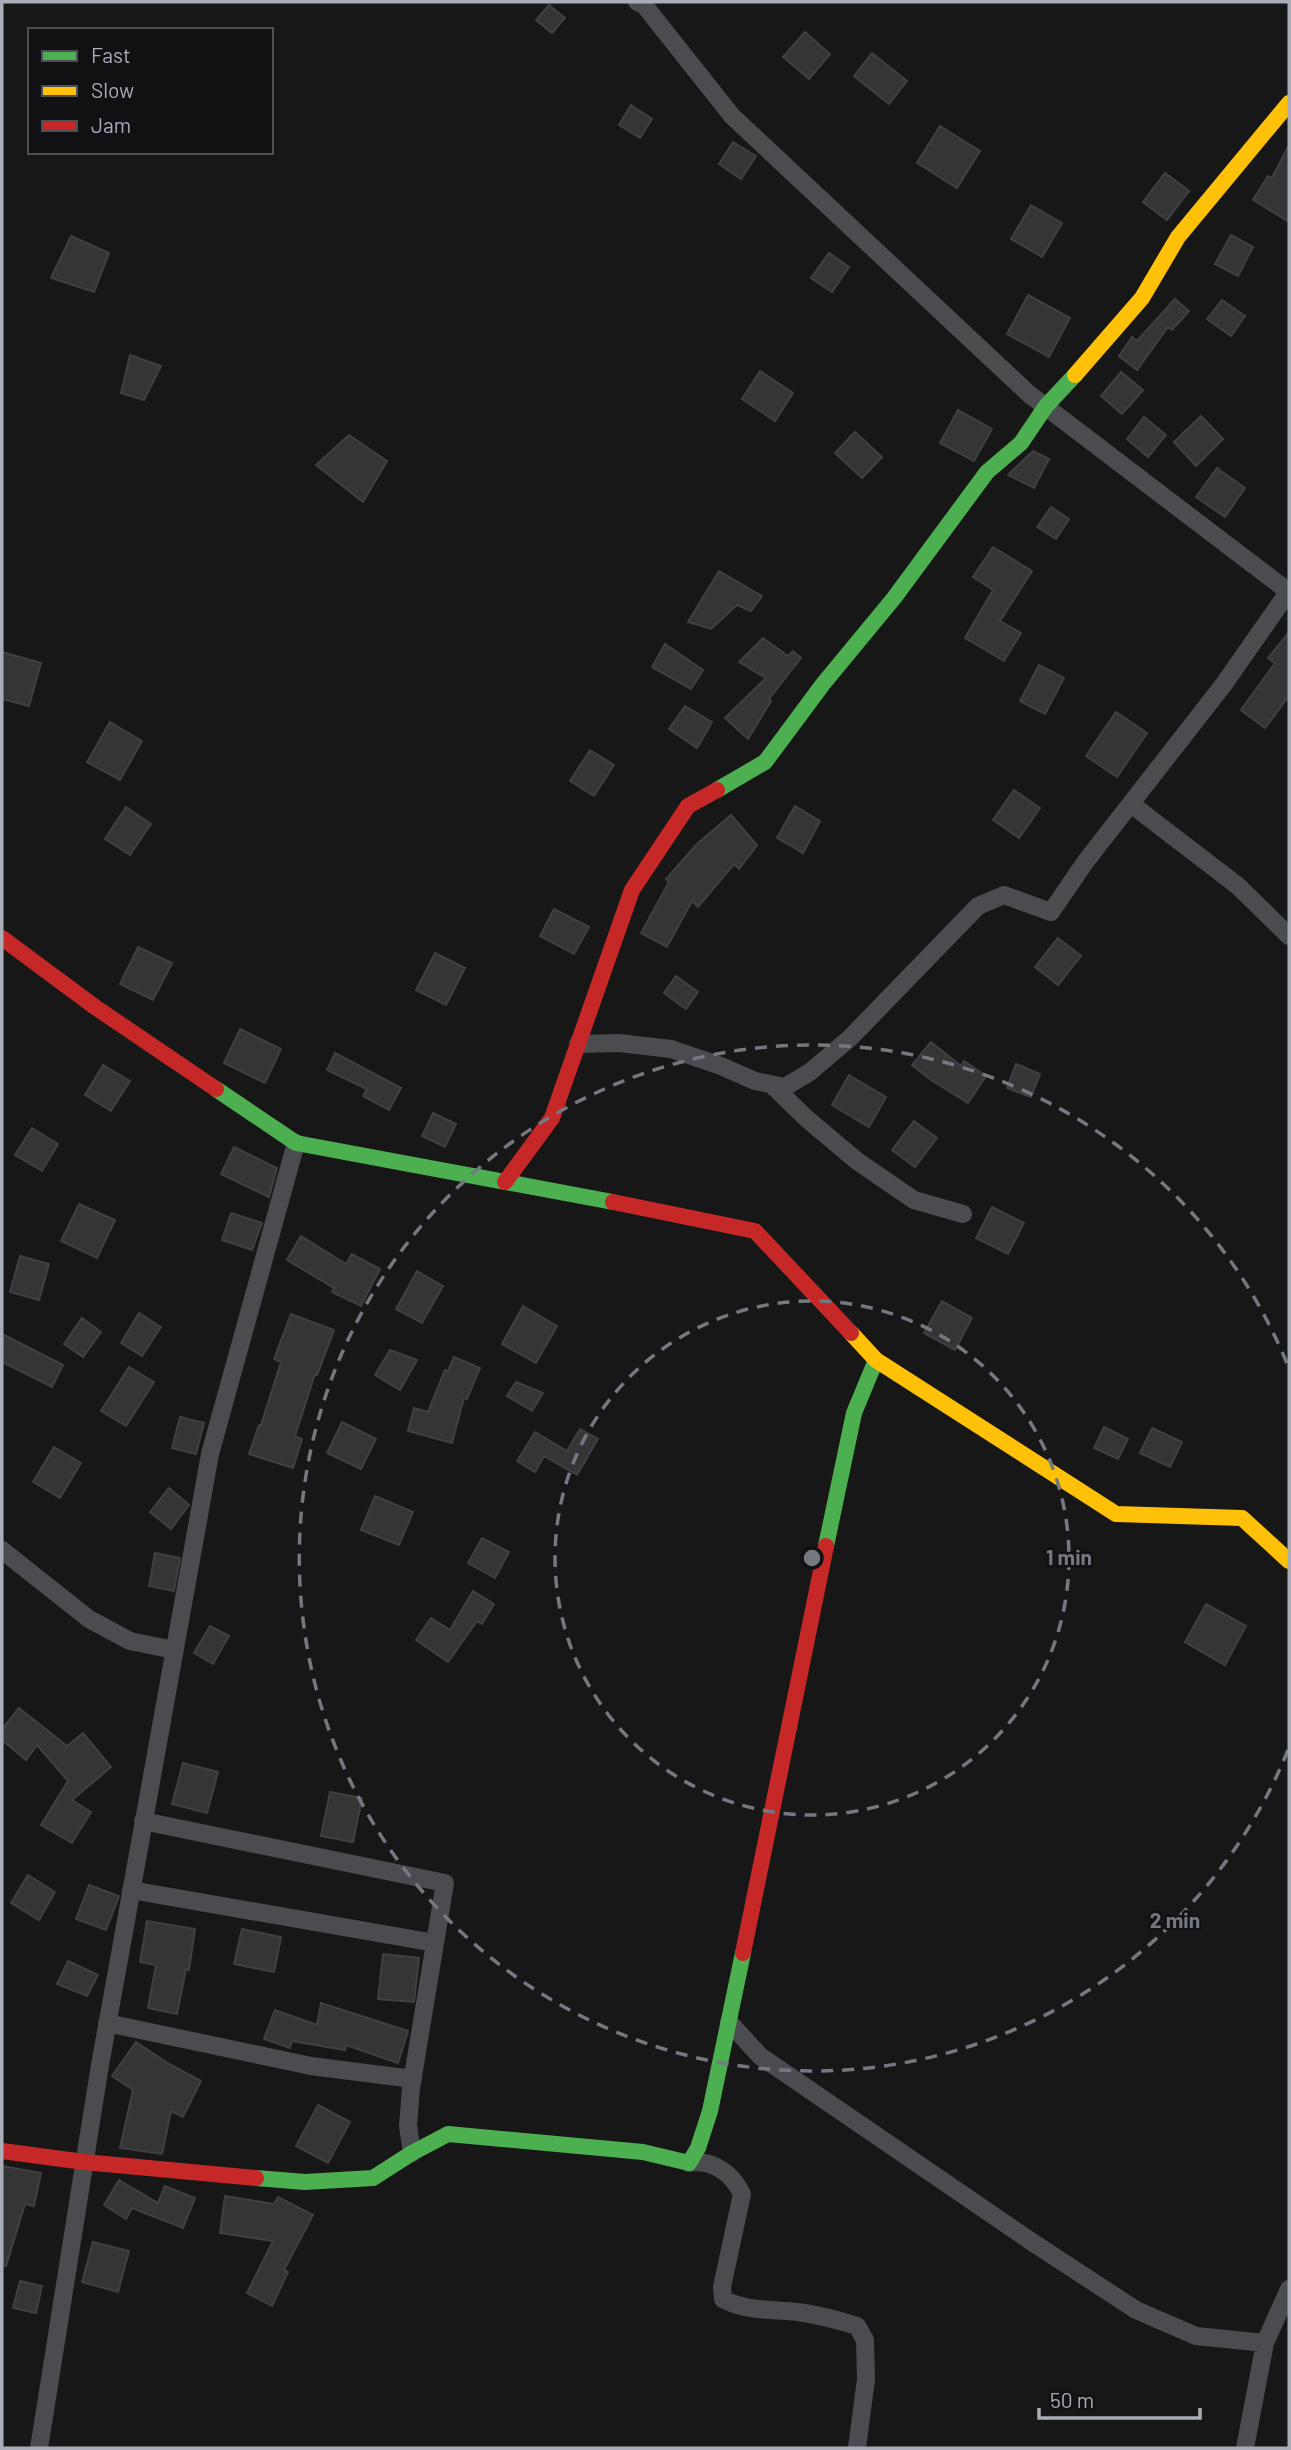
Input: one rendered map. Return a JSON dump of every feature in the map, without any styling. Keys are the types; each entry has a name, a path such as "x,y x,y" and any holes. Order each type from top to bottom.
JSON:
{"street":[{"path":"578,1044 619,1043 671,1049 722,1066 755,1081 785,1087 810,1072 850,1038 978,906 1004,895 1051,912 1086,861 1224,684 1289,591 1029,394 952,319 732,116 644,5 637,2"},
{"path":"505,1182 552,1118 632,890 688,806 765,762 894,598 987,472 1021,443 1046,406 1097,352 1142,298 1178,237 1289,103"},
{"path":"1131,804 1238,886 1289,936"},
{"path":"2,938 95,1007 296,1143 678,1214 755,1231 876,1360 1116,1514 1242,1518 1289,1561"},
{"path":"771,1084 837,1144 914,1200 962,1214"},
{"path":"39,2448 107,2022 210,1454 296,1143"},
{"path":"689,2163 698,2147 710,2110 855,1413 876,1360"},
{"path":"2,1550 89,1619 130,1641 174,1650"},
{"path":"143,1821 445,1883 413,2079 408,2126 412,2153"},
{"path":"131,1890 435,1943"},
{"path":"107,2022 311,2066 413,2079"},
{"path":"729,2022 760,2056 1136,2310 1196,2336 1265,2343"},
{"path":"2,2151 84,2162 305,2182 373,2178 448,2134 643,2152 689,2163 702,2161 722,2170 735,2180 742,2194 722,2287 723,2299 734,2305 756,2310 833,2318 857,2326 865,2340 866,2379 857,2448"},
{"path":"1245,2448 1265,2343 1289,2289"}],"building":[{"path":"549,5 565,18 552,33 536,20"},
{"path":"805,32 830,54 809,79 783,57"},
{"path":"872,53 907,81 889,104 854,76"},
{"path":"631,105 652,119 640,138 619,125"},
{"path":"940,126 980,151 957,188 917,163"},
{"path":"733,142 756,156 741,179 719,164"},
{"path":"1289,145 1289,222 1253,200 1268,176 1272,178"},
{"path":"1165,173 1189,191 1167,220 1143,202"},
{"path":"1031,205 1062,223 1042,257 1011,239"},
{"path":"1231,235 1253,247 1238,276 1215,264"},
{"path":"71,236 109,253 94,292 51,278"},
{"path":"829,253 849,267 832,292 811,278"},
{"path":"1028,295 1070,318 1049,357 1007,334"},
{"path":"1175,299 1189,311 1172,330 1168,327 1137,370 1119,356 1132,337 1137,341"},
{"path":"1222,300 1245,316 1231,336 1207,319"},
{"path":"130,355 161,366 144,400 121,393"},
{"path":"760,371 793,393 775,421 742,399"},
{"path":"1121,372 1143,390 1122,414 1101,396"},
{"path":"958,410 992,429 974,461 940,443"},
{"path":"1201,416 1223,439 1196,466 1174,442"},
{"path":"1144,417 1166,435 1148,457 1127,439"},
{"path":"855,432 882,457 862,478 835,453"},
{"path":"349,435 387,461 363,502 316,465"},
{"path":"1033,451 1049,459 1034,488 1008,475"},
{"path":"1217,468 1245,488 1225,517 1196,497"},
{"path":"1051,507 1069,519 1056,539 1037,527"},
{"path":"993,547 1032,571 1000,621 1021,633 1004,661 965,638 993,590 973,577"},
{"path":"719,571 762,596 751,611 737,605 711,629 688,622"},
{"path":"1289,632 1289,696 1265,728 1241,710 1275,663 1268,658"},
{"path":"763,638 788,656 793,651 801,658 769,699 771,701 748,739 725,718 766,678 739,662"},
{"path":"665,644 703,670 691,689 652,667"},
{"path":"2,652 41,663 29,706 2,699"},
{"path":"1039,665 1064,678 1045,714 1020,701"},
{"path":"685,706 712,722 697,748 669,729"},
{"path":"1116,712 1147,733 1117,777 1086,756"},
{"path":"110,722 142,741 120,780 87,762"},
{"path":"590,750 614,765 594,796 570,781"},
{"path":"1014,790 1040,808 1019,838 993,820"},
{"path":"795,806 820,821 803,853 777,838"},
{"path":"126,807 151,824 130,855 105,839"},
{"path":"731,815 757,845 739,869 734,864 698,907 692,901 667,947 641,933 669,882 666,879 697,844"},
{"path":"554,909 589,927 574,954 540,936"},
{"path":"1058,938 1081,956 1058,985 1035,967"},
{"path":"138,947 172,963 153,1000 120,984"},
{"path":"435,953 465,968 446,1005 416,990"},
{"path":"676,976 698,992 686,1009 664,993"},
{"path":"240,1029 281,1049 265,1083 224,1063"},
{"path":"931,1042 961,1066 964,1061 986,1076 968,1103 912,1065"},
{"path":"335,1053 401,1088 389,1110 363,1096 367,1089 327,1070"},
{"path":"1016,1064 1040,1074 1031,1097 1007,1088"},
{"path":"103,1065 130,1081 111,1111 85,1095"},
{"path":"849,1075 886,1097 869,1127 832,1105"},
{"path":"433,1113 456,1124 445,1147 422,1136"},
{"path":"914,1121 937,1138 915,1167 892,1150"},
{"path":"32,1128 58,1144 42,1171 15,1155"},
{"path":"234,1147 277,1168 269,1197 221,1174"},
{"path":"79,1204 115,1220 97,1258 61,1241"},
{"path":"992,1207 1024,1223 1008,1254 976,1238"},
{"path":"231,1213 262,1223 252,1250 222,1240"},
{"path":"301,1236 346,1264 352,1254 380,1269 361,1306 332,1292 334,1288 287,1260"},
{"path":"20,1256 49,1264 39,1300 10,1292"},
{"path":"417,1271 443,1286 422,1323 396,1309"},
{"path":"942,1301 972,1318 955,1350 924,1333"},
{"path":"523,1306 557,1326 536,1363 502,1344"},
{"path":"139,1313 161,1327 142,1356 121,1343"},
{"path":"291,1314 334,1330 317,1375 315,1374 295,1436 302,1439 293,1468 249,1454 281,1362 274,1359"},
{"path":"82,1318 101,1332 83,1357 64,1344"},
{"path":"2,1334 63,1365 52,1387 2,1362"},
{"path":"390,1350 417,1360 400,1390 375,1375"},
{"path":"454,1357 480,1368 467,1399 464,1398 452,1443 408,1431 414,1408 428,1412 445,1370 448,1371"},
{"path":"129,1367 154,1382 126,1426 101,1411"},
{"path":"516,1382 543,1393 532,1411 507,1396"},
{"path":"180,1417 204,1423 196,1454 172,1448"},
{"path":"342,1422 376,1439 361,1469 327,1453"},
{"path":"1104,1427 1128,1439 1118,1459 1094,1448"},
{"path":"1152,1428 1182,1442 1170,1467 1140,1453"},
{"path":"580,1429 598,1439 577,1475 544,1456 535,1472 517,1461 535,1432 567,1451"},
{"path":"54,1447 81,1463 60,1498 33,1482"},
{"path":"169,1488 189,1505 171,1529 150,1512"},
{"path":"375,1496 413,1512 399,1545 361,1530"},
{"path":"482,1538 509,1552 495,1578 468,1563"},
{"path":"155,1553 180,1558 174,1591 149,1586"},
{"path":"473,1591 494,1604 482,1624 477,1621 448,1662 416,1640 431,1618 450,1630"},
{"path":"1206,1604 1246,1626 1225,1665 1185,1642"},
{"path":"210,1626 229,1636 213,1664 194,1653"},
{"path":"19,1708 67,1746 83,1733 111,1767 72,1800 91,1812 72,1843 41,1825 68,1781 37,1745 26,1760 2,1740 2,1729"},
{"path":"183,1763 218,1772 207,1813 172,1804"},
{"path":"330,1792 362,1798 353,1842 321,1836"},
{"path":"28,1875 55,1892 39,1920 11,1903"},
{"path":"89,1885 119,1896 106,1930 76,1919"},
{"path":"147,1921 195,1929 189,1970 186,1969 177,2014 148,2008 156,1965 140,1962"},
{"path":"242,1929 281,1937 274,1972 234,1964"},
{"path":"383,1954 419,1958 414,2002 378,1999"},
{"path":"68,1961 98,1975 87,1996 57,1984"},
{"path":"321,2003 408,2031 398,2063 346,2045 345,2050 292,2041 290,2048 264,2039 275,2010 317,2025"},
{"path":"136,2042 201,2081 183,2117 171,2111 162,2154 120,2148 133,2090 112,2076"},
{"path":"318,2105 350,2122 328,2163 296,2146"},
{"path":"2,2166 41,2173 34,2206 25,2204 6,2266 2,2266"},
{"path":"119,2180 158,2203 165,2186 195,2198 183,2228 132,2208 126,2219 104,2205"},
{"path":"225,2196 274,2204 278,2197 313,2215 284,2270 288,2272 272,2306 247,2293 273,2241 220,2233"},
{"path":"93,2242 129,2251 118,2292 82,2282"},
{"path":"20,2281 42,2286 36,2313 13,2308"}],"traffic: fast":[{"path":"717,790 765,762 823,684 894,598 987,472 1021,443 1046,406 1075,375"},
{"path":"216,1089 296,1143 613,1202"},
{"path":"826,1546 854,1413 876,1360"},
{"path":"256,2178 305,2182 373,2178 448,2134 643,2152 689,2163 698,2148 710,2111 743,1953"}],"traffic: slow":[{"path":"1075,375 1142,298 1178,237 1289,103"},
{"path":"851,1333 876,1360 1116,1514 1242,1518 1289,1561"}],"traffic: jam":[{"path":"505,1182 552,1118 632,890 688,806 717,790"},
{"path":"2,938 95,1007 216,1089"},
{"path":"613,1202 755,1231 851,1333"},
{"path":"743,1953 826,1546"},
{"path":"2,2151 84,2162 256,2178"}]}
